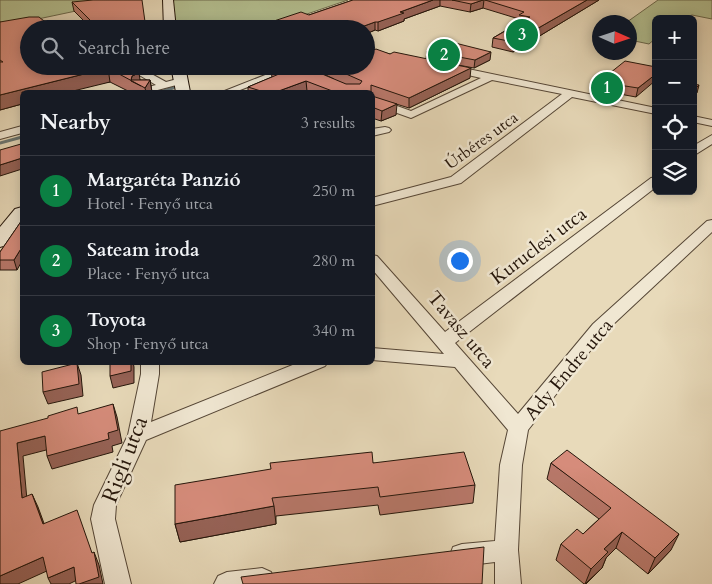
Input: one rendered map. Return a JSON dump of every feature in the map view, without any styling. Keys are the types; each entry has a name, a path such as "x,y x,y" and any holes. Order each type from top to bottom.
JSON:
{"main road":[{"path":"168,0 169,20"},
{"path":"0,241 20,216"}],"street":[{"path":"0,28 20,24"},
{"path":"439,66 652,110"},
{"path":"146,75 164,85"},
{"path":"233,90 277,75"},
{"path":"375,101 411,116 492,76"},
{"path":"147,90 181,80"},
{"name":"Úrbéres utca","path":"375,201 456,180 570,93"},
{"path":"697,120 712,123"},
{"path":"0,136 20,130"},
{"path":"375,132 385,130"},
{"path":"696,150 712,138"},
{"name":"Kuruclesi utca","path":"445,341 652,184"},
{"name":"Ady Endre utca","path":"508,584 506,550 511,465 518,428 599,328 712,224"},
{"name":"Tavasz utca","path":"375,262 445,341 518,428"},
{"path":"375,354 460,361"},
{"name":"Rigli utca","path":"118,584 104,519 105,504 138,435 150,374 150,365"},
{"path":"138,435 312,365"},
{"path":"438,558 506,550"},
{"path":"227,584 282,577"}],"green space":[{"path":"0,0 128,0 33,20 20,20 20,23 0,27"},
{"path":"174,0 348,0 289,20 175,20 172,7"},
{"path":"658,0 712,0 712,19 697,15 652,15 652,41 649,44 637,41 637,15"}],"building":[{"path":"142,0 145,20 90,20 72,2"},
{"path":"353,0 433,0 378,22 375,22 375,20 277,20 301,12 309,15"},
{"path":"452,0 483,0 471,4"},
{"path":"485,0 587,0 514,42 493,38 530,17 519,15 524,12"},
{"path":"29,17 39,17 43,20 20,20 20,75 80,75 0,95 0,62 3,62 0,60 0,22"},
{"path":"447,41 491,52 475,60 427,51"},
{"path":"376,49 390,54 394,52 471,68 409,98 371,85 371,90 330,90 306,81 281,90 258,90 248,87 277,75 324,75 346,84 360,84 362,81 348,75 375,75"},
{"path":"625,61 652,66 652,77 638,88 593,81 605,72 610,73"},
{"path":"121,75 134,75 131,80 150,80 145,88"},
{"path":"375,97 397,104 382,111 375,108"},
{"path":"20,144 20,159 0,165 0,150"},
{"path":"20,223 20,250 14,260 0,260 0,252"},
{"path":"69,365 77,365 79,384 43,392 42,372"},
{"path":"110,365 131,365 131,371 110,376"},
{"path":"113,404 118,430 108,433 109,439 47,456 45,436 17,443 22,498 32,494 43,524 77,510 92,553 94,552 99,577 76,584 74,567 48,578 43,557 0,576 0,431 48,418 48,416 77,407 78,414"},
{"path":"567,450 679,534 655,558 622,532 604,549 608,552 591,569 561,544 577,529 583,534 611,508 551,463"},
{"path":"372,452 373,463 464,452 475,485 380,497 378,487 272,498 274,506 175,524 175,485 271,469 270,463"},
{"path":"484,547 482,584 243,584 241,577"}],"waterway":[{"path":"166,90 173,88"},
{"path":"0,143 20,138"}],"place":[{"name":"Toyota","path":"522,35"},
{"name":"Sateam iroda","path":"444,55"},
{"name":"Margaréta Panzió","path":"607,88"}]}
